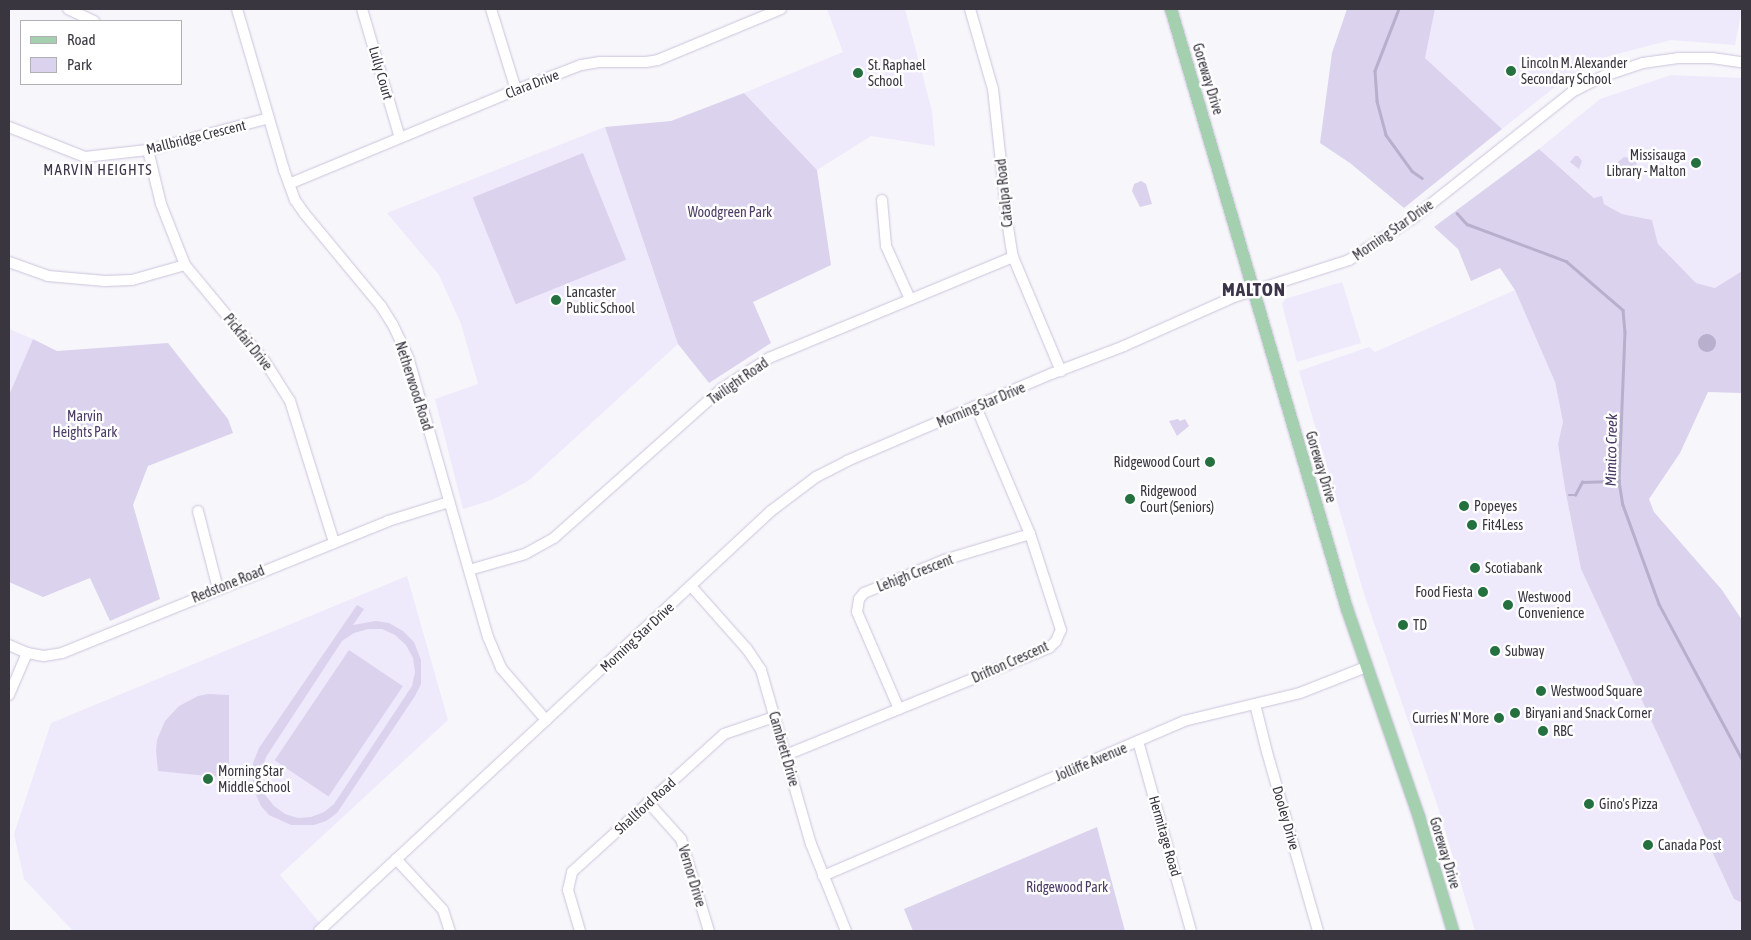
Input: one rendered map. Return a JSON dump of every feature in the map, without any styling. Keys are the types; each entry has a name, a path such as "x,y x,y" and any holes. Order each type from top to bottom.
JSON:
{"main road":[{"name":"Goreway Drive","path":"1172,9 1260,307 1269,347 1366,667 1419,818 1453,931"}],"street":[{"path":"68,9 92,20"},
{"name":"Netherwood Road","path":"236,9 289,184 304,213 381,306 393,325 409,360 488,638 497,660 512,681 546,720"},
{"name":"Lully Court","path":"362,9 400,138"},
{"path":"491,9 516,90"},
{"name":"Clara Drive","path":"289,184 581,65 599,62 646,62 658,60 781,9"},
{"name":"Catalpa Road","path":"970,9 994,89 1008,227 1013,257 1060,371"},
{"name":"Morning Star Drive","path":"319,931 771,511 816,477 847,461 1124,346 1197,312 1254,290 1339,265 1379,243 1423,211 1572,92 1604,76 1642,62 1678,58 1712,58 1742,62"},
{"name":"Mallbridge Crescent","path":"9,127 85,157 148,150 270,118"},
{"name":"Pickfair Drive","path":"148,150 161,204 185,265 264,360 290,401 334,542"},
{"path":"882,200 886,246 910,299"},
{"name":"Twilight Road","path":"469,570 525,554 554,538 721,389 769,358 1013,257"},
{"path":"9,262 48,276 105,281 132,280 185,265"},
{"name":"Drifton Crescent","path":"786,755 1050,647 1056,641 1061,630 1030,534 976,407"},
{"name":"Redstone Road","path":"9,645 27,653 44,656 62,653 416,510 449,502"},
{"path":"198,511 218,589"},
{"name":"Lehigh Crescent","path":"899,710 856,612 859,599 864,593 944,560 1030,534"},
{"name":"Cambrett Drive","path":"691,586 755,658 762,675 811,844 846,931"},
{"path":"9,695 27,653"},
{"name":"Jolliffe Avenue","path":"823,876 1184,721 1300,693 1366,667"},
{"name":"Dooley Drive","path":"1255,704 1318,931"},
{"name":"Shallford Road","path":"580,931 568,890 572,872 724,734 774,717"},
{"name":"Hermitage Road","path":"1138,742 1191,931"},
{"name":"Vernor Drive","path":"648,802 681,839 709,931"},
{"path":"396,859 443,910 450,931"}],"shaded area":[{"name":"St. Raphael School","path":"827,9 905,9 932,111 935,146 871,136 817,170 744,93 843,52"},
{"name":"Lincoln M. Alexander Secondary School","path":"1435,9 1742,9 1735,45 1671,40 1609,56 1560,83 1502,129 1425,58"},
{"path":"1671,75 1742,78 1742,271 1715,288 1696,283 1658,244 1652,220 1622,214 1596,199 1539,149 1600,99"},
{"name":"Lancaster Public School","path":"605,127 678,344 528,481 492,500 463,509 435,399 478,384 461,324 439,275 387,213"},
{"path":"1342,282 1361,343 1297,362 1282,304 1285,299"},
{"path":"1515,290 1555,382 1563,422 1558,444 1581,569 1734,899 1742,903 1742,931 1475,931 1438,807 1364,594 1299,371 1369,347 1375,352"},
{"path":"9,329 33,339 9,395"},
{"path":"1703,334 1711,334 1716,339 1714,350 1703,352 1698,347 1698,339"},
{"name":"Morning Star Middle School","path":"407,576 448,720 280,875 323,927 319,931 73,931 24,879 14,834 51,723"}],"green space":[{"path":"1347,9 1435,9 1425,58 1502,129 1404,208 1350,163 1320,143 1332,53"},
{"name":"Woodgreen Park","path":"744,93 817,170 831,265 753,302 771,343 709,383 678,344 605,127 671,121"},
{"path":"1539,149 1594,198 1602,196 1604,204 1622,214 1652,220 1658,244 1696,283 1715,288 1742,271 1742,393 1708,392 1680,453 1649,499 1654,512 1722,590 1742,620 1742,903 1734,899 1581,569 1558,444 1563,422 1555,382 1515,290 1500,268 1471,281 1458,249 1434,227"},
{"path":"583,153 626,260 516,304 473,198"},
{"path":"1575,156 1578,156 1582,161 1579,169 1570,162"},
{"path":"1624,157 1637,159 1636,170 1614,176 1618,162"},
{"path":"1141,181 1146,184 1152,204 1140,207 1132,191 1134,184"},
{"name":"Marvin Heights Park","path":"33,339 57,351 168,343 228,419 233,433 148,466 133,505 160,599 110,621 90,578 43,597 9,582 9,395"},
{"path":"1178,419 1180,421 1185,419 1189,426 1177,436 1169,421"},
{"path":"357,605 364,609 353,625 376,621 389,623 403,631 414,642 421,660 421,684 415,696 337,813 326,821 314,825 291,825 269,815 261,806 253,788 253,763 259,748","holes":["368,629 382,629 395,635 406,645 413,658 415,672 412,686 334,804 324,812 311,817 298,818 285,814 274,806 266,796 262,783 262,770 266,757 342,641 354,633"]},
{"path":"349,650 403,686 329,797 275,760"},
{"path":"208,694 229,695 229,775 227,778 158,771 157,740 165,721 179,706 198,696"},
{"name":"Ridgewood Park","path":"1097,827 1125,931 913,931 904,909"}],"waterway":[{"name":"Mimico Creek","path":"1399,9 1375,71 1377,101 1386,135 1412,171 1422,178"},
{"name":"Mimico Creek","path":"1457,213 1467,224 1566,261 1623,310 1625,332 1619,481 1623,505 1659,604 1742,759"},
{"path":"1569,495 1575,495 1582,482 1619,481"}],"place":[{"name":"Lincoln M. Alexander Secondary School","path":"1511,71"},
{"name":"St. Raphael School","path":"858,73"},
{"name":"Missisauga Library - Malton","path":"1696,163"},
{"name":"Lancaster Public School","path":"556,300"},
{"name":"Ridgewood Court","path":"1210,462"},
{"name":"Ridgewood Court (Seniors)","path":"1130,499"},
{"name":"Popeyes","path":"1464,506"},
{"name":"Fit4Less","path":"1472,525"},
{"name":"Scotiabank","path":"1475,568"},
{"name":"Food Fiesta","path":"1483,592"},
{"name":"Westwood Convenience","path":"1508,605"},
{"name":"TD","path":"1403,625"},
{"name":"Subway","path":"1495,651"},
{"name":"Westwood Square","path":"1541,691"},
{"name":"Biryani and Snack Corner","path":"1515,713"},
{"name":"Curries N' More","path":"1499,718"},
{"name":"RBC","path":"1543,731"},
{"name":"Morning Star Middle School","path":"208,779"},
{"name":"Gino's Pizza","path":"1589,804"},
{"name":"Canada Post","path":"1648,845"}],"district":[{"name":"MARVIN HEIGHTS","path":"98,170"},
{"name":"MALTON","path":"1254,290"}]}
